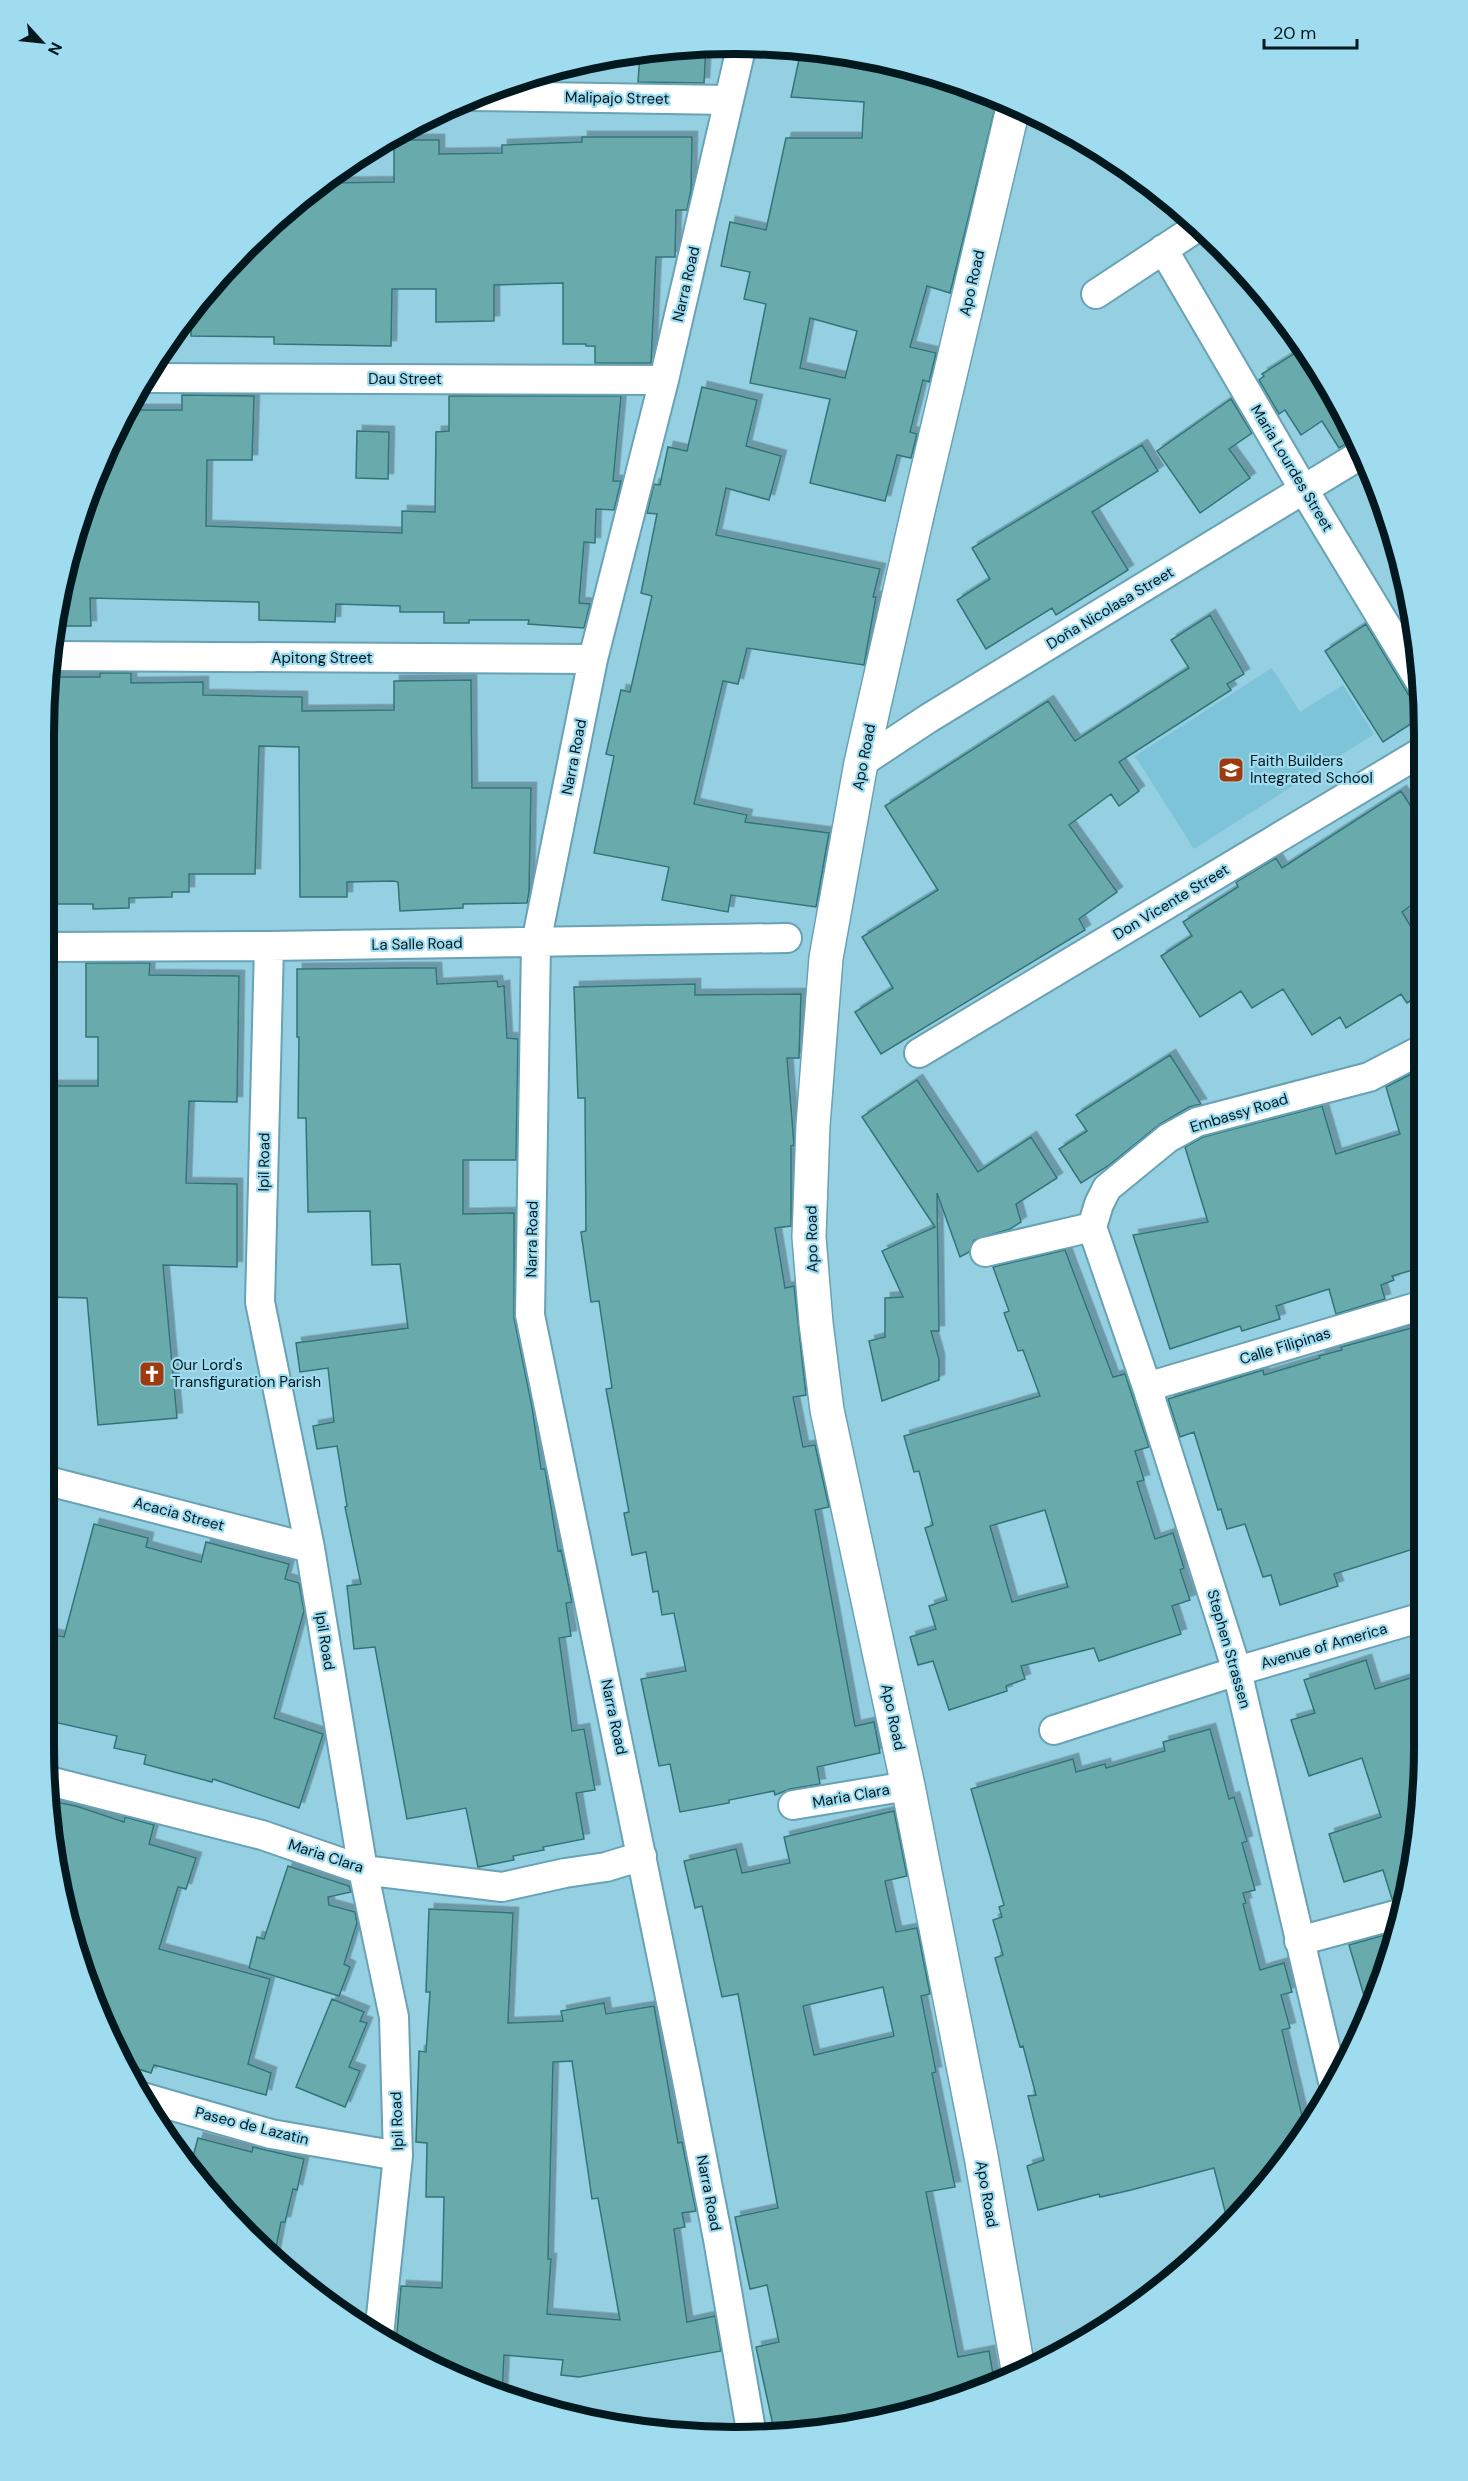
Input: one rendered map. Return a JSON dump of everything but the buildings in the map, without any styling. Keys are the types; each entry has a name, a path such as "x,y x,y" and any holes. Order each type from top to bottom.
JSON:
{"street":[{"name":"Narra Road","path":"740,54 664,380 593,659 537,943 530,1314 642,1856 718,2239 750,2427"},
{"name":"Malipajo Street","path":"498,96 729,100"},
{"name":"Apo Road","path":"1012,114 861,764 826,958 813,1125 809,1237 816,1323 827,1410 908,1786 981,2156 1017,2365"},
{"path":"1096,294 1191,231"},
{"name":"Maria Lourdes Street","path":"1163,249 1410,666"},
{"name":"Dau Street","path":"155,378 664,380"},
{"name":"Doña Nicolasa Street","path":"861,764 929,718 1355,458"},
{"name":"Apitong Street","path":"59,656 593,659"},
{"name":"Don Vicente Street","path":"919,1053 1414,756"},
{"name":"La Salle Road","path":"54,947 537,943 787,938"},
{"name":"Ipil Road","path":"269,946 260,1302 310,1548 363,1870 394,2017 398,2156 380,2327"},
{"name":"Embassy Road","path":"1092,1227 1107,1188 1168,1138 1197,1122 1369,1077 1414,1054"},
{"path":"985,1252 1092,1227"},
{"name":"Stephen Strassen","path":"1092,1227 1148,1387 1237,1671 1331,2072"},
{"name":"Calle Filipinas","path":"1148,1387 1414,1308"},
{"name":"Acacia Street","path":"54,1483 310,1548"},
{"name":"Avenue of America","path":"1054,1730 1237,1671 1414,1620"},
{"name":"Maria Clara","path":"55,1782 262,1835 363,1870 502,1887 565,1873 606,1867 642,1856"},
{"name":"Maria Clara","path":"794,1805 908,1786"},
{"path":"1299,1941 1393,1916"},
{"name":"Paseo de Lazatin","path":"153,2100 272,2134 398,2156"}],"shaded area":[{"name":"Faith Builders Integrated School","path":"1272,668 1300,712 1343,685 1374,734 1194,849 1135,756"}],"place":[{"name":"Faith Builders Integrated School","path":"1231,770"},
{"name":"Our Lord's Transfiguration Parish","path":"152,1374"}]}
